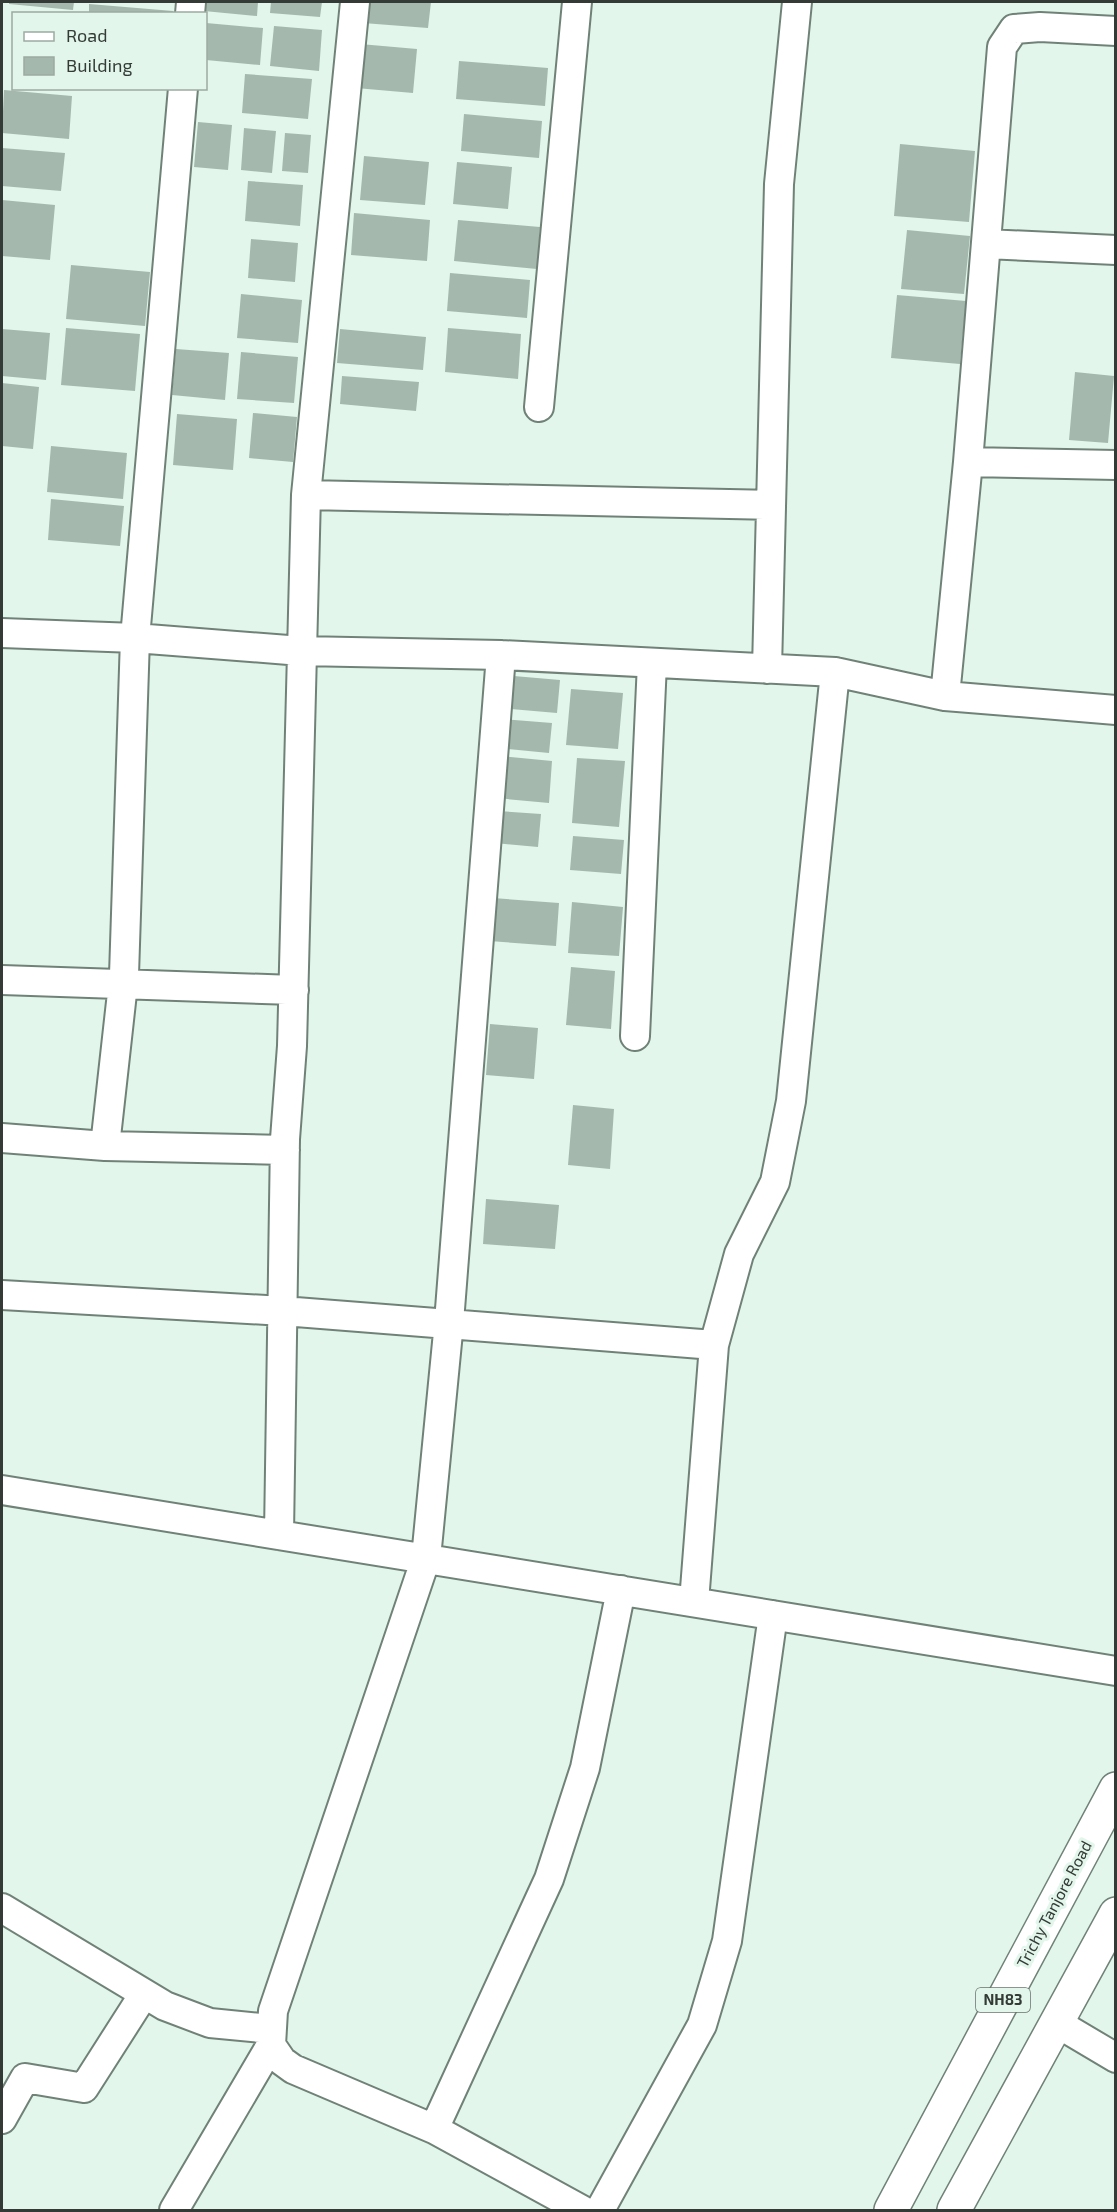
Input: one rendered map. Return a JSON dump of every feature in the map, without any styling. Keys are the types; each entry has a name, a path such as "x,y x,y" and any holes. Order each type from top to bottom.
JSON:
{"highway":[{"name":"Trichy Tanjore Road","path":"891,2211 1116,1789"},
{"path":"954,2211 1116,1914"}],"street":[{"path":"279,1535 285,1150 294,990 306,495 355,2"},
{"path":"539,407 577,2"},
{"path":"767,669 778,184 797,2"},
{"path":"945,696 968,462 1002,47 1014,29 1040,27 1116,31"},
{"path":"105,1146 123,984 135,638 183,90"},
{"path":"986,244 1116,250"},
{"path":"968,462 1116,465"},
{"path":"306,495 771,505"},
{"path":"2,633 135,638 301,651 501,655 835,672 945,696 1116,710"},
{"path":"174,2211 271,2037 273,2011 426,1558 449,1322 501,655"},
{"path":"635,1036 652,663"},
{"path":"694,1602 714,1345 739,1254 776,1182 791,1101 835,672"},
{"path":"2,980 294,990"},
{"path":"2,1138 105,1146 285,1150"},
{"path":"2,1295 449,1322 714,1345"},
{"path":"2,1490 1116,1671"},
{"path":"434,2129 549,1880 585,1768 621,1590"},
{"path":"600,2211 702,2025 727,1941 773,1615"},
{"path":"2,1908 155,2000 210,2023 271,2037"},
{"path":"2,2119 25,2078 84,2088 155,2000"},
{"path":"1057,2023 1116,2058"},
{"path":"271,2037 282,2061 293,2069 434,2129 582,2211"}],"building":[{"path":"9,2 74,2 73,10 9,4"},
{"path":"205,2 258,2 257,16 204,11"},
{"path":"271,2 322,2 320,17 270,13"},
{"path":"365,2 431,2 428,28 363,23"},
{"path":"89,4 173,11 173,12 89,12"},
{"path":"207,23 263,28 260,65 207,60"},
{"path":"274,26 322,30 319,71 270,66"},
{"path":"360,44 417,49 413,93 356,88"},
{"path":"459,61 548,68 545,106 456,99"},
{"path":"245,74 312,79 308,119 242,113"},
{"path":"4,90 72,96 69,139 2,133"},
{"path":"464,114 542,121 539,158 461,151"},
{"path":"198,122 232,125 228,170 194,167"},
{"path":"244,128 276,131 272,173 241,170"},
{"path":"285,133 311,135 308,173 282,171"},
{"path":"900,144 975,151 969,222 894,216"},
{"path":"2,148 65,153 61,191 2,186"},
{"path":"364,156 429,162 425,205 360,200"},
{"path":"457,162 512,167 508,209 453,204"},
{"path":"248,181 303,185 300,226 245,221"},
{"path":"2,200 55,205 50,260 2,256"},
{"path":"354,213 430,220 427,261 351,255"},
{"path":"458,220 540,227 537,269 454,261"},
{"path":"907,230 970,236 964,294 901,289"},
{"path":"251,239 298,243 295,282 248,278"},
{"path":"71,265 150,272 145,326 66,319"},
{"path":"450,273 530,280 527,318 447,311"},
{"path":"241,294 302,300 298,343 237,338"},
{"path":"897,295 966,301 960,364 891,358"},
{"path":"66,328 140,334 135,391 61,385"},
{"path":"448,328 521,334 518,379 445,372"},
{"path":"2,329 50,333 46,380 2,376"},
{"path":"340,329 426,337 423,370 337,363"},
{"path":"176,349 229,353 225,400 172,395"},
{"path":"241,352 298,357 294,403 237,399"},
{"path":"1075,372 1114,376 1108,443 1069,440"},
{"path":"342,376 419,382 416,411 340,404"},
{"path":"2,383 39,387 33,449 2,446"},
{"path":"253,413 297,417 293,462 249,458"},
{"path":"177,414 237,419 233,470 173,465"},
{"path":"51,446 127,453 123,499 47,492"},
{"path":"51,499 124,506 120,546 48,540"},
{"path":"503,675 560,680 557,713 501,708"},
{"path":"571,689 623,693 618,749 566,745"},
{"path":"500,719 552,723 549,753 498,748"},
{"path":"500,756 552,761 549,803 496,798"},
{"path":"577,758 625,761 619,827 572,823"},
{"path":"498,811 541,814 538,847 495,843"},
{"path":"573,836 624,840 621,874 570,870"},
{"path":"493,898 559,903 556,946 489,941"},
{"path":"572,902 623,907 619,956 568,953"},
{"path":"571,967 615,971 611,1029 566,1025"},
{"path":"490,1024 538,1028 534,1079 486,1075"},
{"path":"573,1105 614,1109 610,1169 568,1165"},
{"path":"486,1199 559,1205 555,1249 483,1244"}]}
